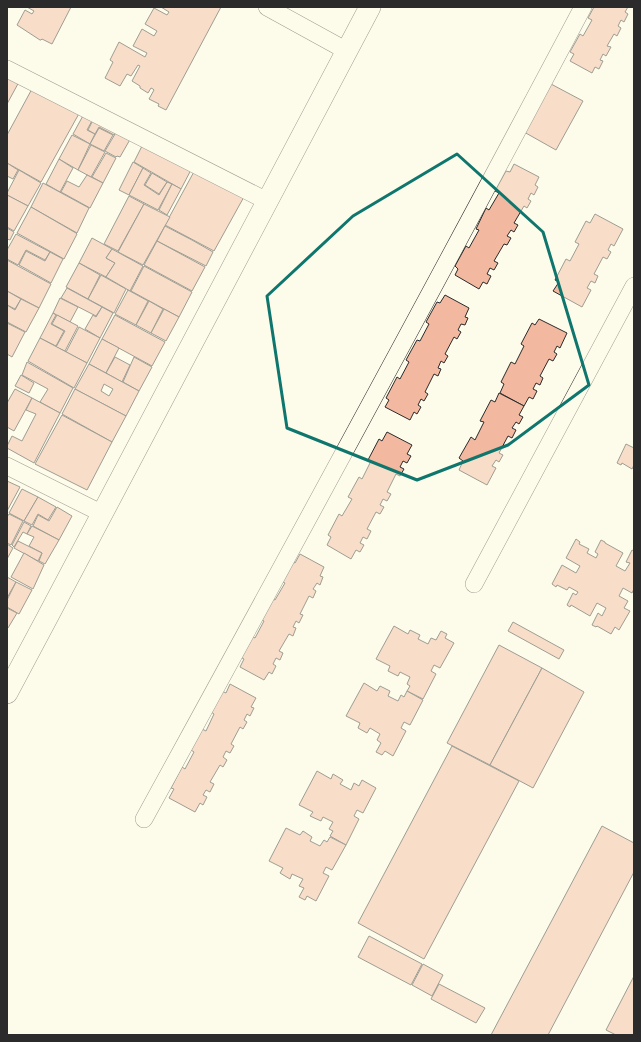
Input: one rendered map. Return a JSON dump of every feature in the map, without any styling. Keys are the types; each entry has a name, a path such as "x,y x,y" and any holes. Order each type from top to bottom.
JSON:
{"street":[{"path":"267,7 347,51"},
{"path":"7,692 103,514 370,7"},
{"path":"144,819 300,535 583,7"},
{"path":"7,69 267,201"},
{"path":"474,584 634,286"},
{"path":"7,466 103,514"}],"highlighted area":[{"path":"457,154 543,232 589,385 508,445 417,480 287,428 267,296 353,216"}],"building":[{"path":"27,7 71,7 52,44 42,39 40,40 17,25 25,10 32,14 34,11"},
{"path":"161,7 221,7 166,110 158,106 159,104 149,99 154,90 153,89 151,88 148,93 132,81 140,66 138,65 131,76 127,74 120,86 105,78 113,62 110,60 119,42 145,57 147,53 133,46 142,29 154,36 157,31 145,24 154,8 167,15 169,12"},
{"path":"594,7 628,7 625,12 628,14 624,22 621,20 618,26 621,28 617,36 614,34 607,46 611,47 606,56 603,54 600,60 603,61 599,69 595,67 592,73 570,61 574,54 570,52 580,34 583,36 592,20 588,18"},
{"path":"7,74 20,80 7,104"},
{"path":"551,84 583,101 556,150 524,132"},
{"path":"33,87 81,110 41,182 7,163 7,135"},
{"path":"85,112 94,117 87,130 95,134 90,144 73,134"},
{"path":"94,118 118,129 114,135 99,127 95,134 88,130"},
{"path":"99,128 113,135 104,151 90,144"},
{"path":"118,129 132,136 120,157 116,157 105,151"},
{"path":"72,135 90,144 78,170 59,159"},
{"path":"144,142 193,166 181,189 134,162"},
{"path":"91,145 105,152 91,177 78,170"},
{"path":"106,153 116,158 103,183 92,177"},
{"path":"59,159 73,168 60,192 46,184"},
{"path":"133,162 143,168 129,195 119,190"},
{"path":"7,163 18,170 13,179 7,176"},
{"path":"514,164 539,177 535,185 538,187 534,195 531,193 528,199 531,201 527,208 524,206 514,223 518,225 514,232 511,230 507,236 511,238 507,245 504,244 494,261 498,263 494,270 490,268 487,274 491,276 487,284 483,282 479,289 455,275 458,269 455,266 466,246 469,248 479,230 476,229 486,208 489,210 499,193 495,191 506,171 510,172"},
{"path":"143,168 151,173 144,185 159,195 167,182 172,184 158,210 129,195"},
{"path":"196,168 245,195 214,251 165,225"},
{"path":"19,170 41,183 28,206 7,195"},
{"path":"152,173 167,182 159,194 145,185"},
{"path":"87,175 103,183 90,208 61,192 67,181 79,187"},
{"path":"43,183 89,208 77,233 31,207"},
{"path":"172,184 181,189 167,215 159,210"},
{"path":"7,195 28,206 14,231 7,227"},
{"path":"129,196 144,204 118,251 104,244"},
{"path":"144,204 170,217 143,265 118,252"},
{"path":"31,207 77,234 64,259 17,233"},
{"path":"595,214 623,229 614,246 611,244 608,250 611,252 607,259 603,257 594,274 598,276 595,283 591,281 587,288 591,290 582,307 553,291 559,282 555,280 566,259 570,261 579,244 575,242 586,221 590,223"},
{"path":"165,226 213,252 206,266 157,241"},
{"path":"7,228 14,232 10,240 7,239"},
{"path":"16,234 50,252 45,260 26,250 18,265 7,259 7,250"},
{"path":"92,238 112,249 106,258 115,263 106,277 79,263"},
{"path":"157,241 205,267 192,291 144,265"},
{"path":"112,249 143,266 130,291 106,277 115,263 106,258"},
{"path":"26,251 45,261 50,252 63,259 51,283 19,265"},
{"path":"7,260 51,284 39,308 7,291"},
{"path":"79,263 100,275 88,299 66,287"},
{"path":"144,266 192,292 179,317 131,291"},
{"path":"101,275 126,289 114,313 88,299"},
{"path":"67,288 102,307 96,316 61,298"},
{"path":"128,290 148,301 136,325 115,314"},
{"path":"7,291 21,299 15,309 7,305"},
{"path":"445,295 469,308 465,317 468,318 465,325 461,324 458,330 461,332 457,339 454,337 445,354 448,356 444,363 441,361 438,368 441,369 438,376 434,374 425,392 428,394 424,401 421,399 418,405 421,407 417,414 414,412 410,420 385,407 389,400 386,398 397,377 400,379 409,362 406,360 417,340 420,341 429,324 426,322 437,302 440,303"},
{"path":"60,298 78,307 70,322 53,313"},
{"path":"21,299 39,308 26,332 7,322 7,305 15,310"},
{"path":"149,301 163,309 151,333 136,325"},
{"path":"102,307 113,313 100,338 85,329 93,315 96,317"},
{"path":"164,309 179,317 166,341 151,333"},
{"path":"53,313 56,315 51,324 64,331 56,346 40,338"},
{"path":"57,315 78,326 65,351 56,347 65,331 52,324"},
{"path":"115,315 165,342 152,366 102,339"},
{"path":"539,319 567,333 560,348 557,346 554,352 557,354 553,361 549,359 540,376 543,378 540,385 536,383 533,389 537,391 533,399 529,397 524,406 500,393 504,384 501,382 511,362 515,364 524,346 521,344 532,323 535,325"},
{"path":"7,323 25,332 12,357 7,354"},
{"path":"79,327 100,338 87,363 66,352"},
{"path":"40,338 87,363 74,388 28,361"},
{"path":"102,339 119,348 106,373 89,364"},
{"path":"115,357 130,365 122,382 106,373"},
{"path":"134,357 152,367 139,391 123,382"},
{"path":"27,362 73,388 60,413 40,402 48,389 22,375"},
{"path":"89,364 139,391 126,416 75,389","holes":["104,384 113,389 109,396 101,391"]},
{"path":"21,375 34,383 29,393 15,386"},
{"path":"15,389 32,398 14,431 7,427 7,403"},
{"path":"75,389 126,416 112,442 62,414"},
{"path":"499,393 524,406 519,415 523,417 519,424 516,422 512,428 516,430 512,438 508,436 499,453 503,455 499,462 496,460 492,466 496,468 487,485 459,470 463,461 459,458 471,437 475,440 484,422 480,421 491,400 495,402"},
{"path":"32,398 60,413 34,463 7,448 12,436 22,441 36,414 26,410"},
{"path":"62,415 112,442 87,490 35,464"},
{"path":"387,432 412,445 407,454 411,456 407,463 403,461 400,467 404,469 400,476 396,474 387,492 391,494 387,501 383,499 380,505 384,507 380,514 376,512 367,529 371,531 367,539 363,537 360,543 364,545 360,552 356,550 351,559 327,545 331,537 328,535 339,514 342,516 352,499 348,497 359,477 362,479 371,461 368,460 379,439 382,441"},
{"path":"626,444 634,448 634,465 632,469 622,463 621,465 617,463"},
{"path":"7,481 20,487 7,511"},
{"path":"22,489 38,497 24,521 9,513"},
{"path":"38,497 56,507 48,520 38,514 32,525 24,521"},
{"path":"57,507 72,516 59,540 33,526 38,515 49,521"},
{"path":"9,514 23,521 11,545 7,543 7,517"},
{"path":"24,522 31,526 27,534 23,532 14,547 12,545"},
{"path":"32,526 59,540 45,564 39,561 42,553 29,546 34,537 27,534"},
{"path":"576,539 580,542 579,544 589,549 587,553 596,558 598,554 595,552 601,540 623,553 616,566 625,571 630,563 626,562 632,550 634,551 634,589 632,593 623,588 619,596 628,601 624,608 630,611 619,630 615,627 611,634 597,626 592,625 598,613 602,616 606,608 597,603 590,616 571,605 570,607 567,605 573,593 576,595 578,592 569,587 567,590 557,585 556,587 552,584 562,565 576,573 580,566 566,558"},
{"path":"18,541 42,553 38,561 14,548"},
{"path":"7,544 13,548 7,559"},
{"path":"24,553 44,565 33,589 11,577"},
{"path":"300,554 324,567 320,576 323,577 320,585 317,583 313,589 316,591 313,598 309,596 300,614 303,615 299,623 296,621 293,627 296,628 293,636 289,634 279,651 283,653 280,660 276,658 273,664 276,666 272,674 269,672 264,680 240,667 244,659 240,657 251,636 255,638 264,621 260,619 271,598 275,600 285,583 281,581 291,561 295,563"},
{"path":"7,577 16,582 7,598"},
{"path":"16,582 32,590 19,614 7,607 7,600"},
{"path":"7,608 17,613 8,628 7,627"},
{"path":"513,622 564,650 559,659 508,631"},
{"path":"394,626 408,634 410,630 420,635 418,639 428,644 431,638 436,640 441,631 447,634 445,638 454,643 440,668 434,665 431,671 436,674 423,699 407,691 410,686 407,684 410,677 400,672 398,676 388,671 390,666 376,659"},
{"path":"499,645 542,668 490,765 447,743"},
{"path":"542,668 584,692 533,788 490,765"},
{"path":"364,683 377,691 380,686 390,691 388,696 398,701 401,695 404,697 407,691 423,700 410,725 404,722 401,728 406,731 393,756 385,751 382,755 376,752 381,743 377,740 380,734 370,728 367,733 358,728 360,723 346,716"},
{"path":"230,684 256,698 251,707 254,708 250,716 247,714 244,720 247,722 243,729 240,727 231,744 234,746 230,753 226,751 223,757 227,760 223,767 220,765 210,782 214,784 210,792 206,790 203,795 207,797 203,805 200,803 195,812 169,798 174,789 171,788 182,767 185,769 194,752 191,750 202,729 206,731 214,714 211,712 222,691 226,693"},
{"path":"452,746 519,781 424,959 358,923"},
{"path":"317,771 331,779 333,774 343,780 340,784 351,790 354,783 359,786 362,780 376,788 363,813 357,810 354,816 359,819 346,845 330,836 333,831 329,829 333,822 323,817 321,821 310,816 313,812 299,805"},
{"path":"602,826 634,843 634,872 548,1035 491,1035"},
{"path":"286,828 300,835 303,831 312,837 310,841 320,846 324,840 327,842 330,837 346,845 332,870 326,867 323,873 329,876 316,901 307,896 305,900 299,897 304,888 299,886 303,879 292,874 290,879 280,873 283,868 269,861"},
{"path":"369,936 422,964 411,985 358,957"},
{"path":"423,964 443,975 432,996 412,985"},
{"path":"634,976 634,1035 616,1035 606,1030"},
{"path":"439,984 485,1008 476,1023 431,999"}]}
